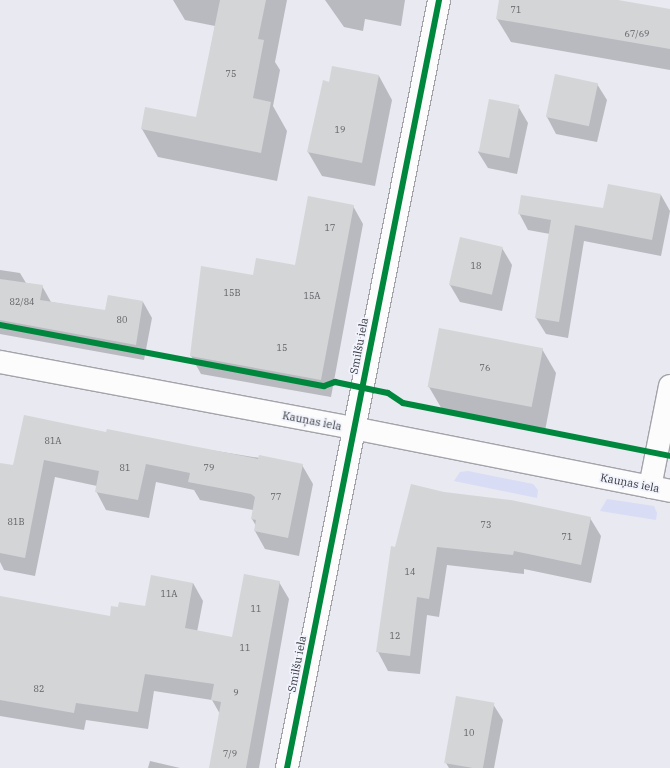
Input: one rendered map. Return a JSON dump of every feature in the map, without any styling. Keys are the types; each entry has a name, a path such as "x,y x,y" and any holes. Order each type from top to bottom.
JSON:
{"street":[{"name":"Smilšu iela","path":"287,768 353,428 439,0"},
{"name":"Kauņas iela","path":"0,362 353,428 660,489"},
{"path":"660,489 670,386"}],"shaded area":[{"path":"468,471 533,484 538,490 537,498 454,481 460,472"},
{"path":"607,499 654,506 657,513 656,520 600,511"}],"building":[{"path":"220,0 266,0 258,39 264,40 253,98 271,102 261,153 141,129 145,107 196,117"},
{"path":"499,0 618,0 670,9 670,49 496,19"},
{"path":"332,66 379,75 362,163 307,152 323,80 329,82"},
{"path":"555,74 598,83 589,126 546,117"},
{"path":"489,99 519,105 509,158 479,152"},
{"path":"608,184 661,194 652,240 575,225 559,322 535,318 551,220 518,214 521,195 603,208"},
{"path":"308,196 354,205 321,380 190,356 201,266 253,275 256,258 295,265"},
{"path":"460,237 503,247 492,295 449,285"},
{"path":"0,279 43,285 40,300 105,310 108,295 143,301 136,345 0,320"},
{"path":"439,328 543,348 532,407 428,387"},
{"path":"24,415 106,432 107,429 258,459 259,455 303,464 288,538 254,531 256,520 251,519 255,497 251,494 188,482 190,473 146,464 138,500 95,492 99,471 44,460 25,558 0,553 0,463 13,465"},
{"path":"411,484 444,492 511,500 591,517 581,565 514,551 513,555 437,547 429,599 417,597 410,656 376,652 391,546 395,547"},
{"path":"244,574 280,581 246,768 209,768 221,702 211,700 214,684 145,674 138,712 76,703 74,713 0,700 0,596 110,616 111,606 118,607 119,602 145,606 151,575 193,583 185,628 232,637"},
{"path":"456,696 494,703 483,768 473,768 444,763"}],"cycle path":[{"path":"287,768 439,0"},
{"path":"0,325 324,386 335,382 388,393 403,403 670,456"}]}
